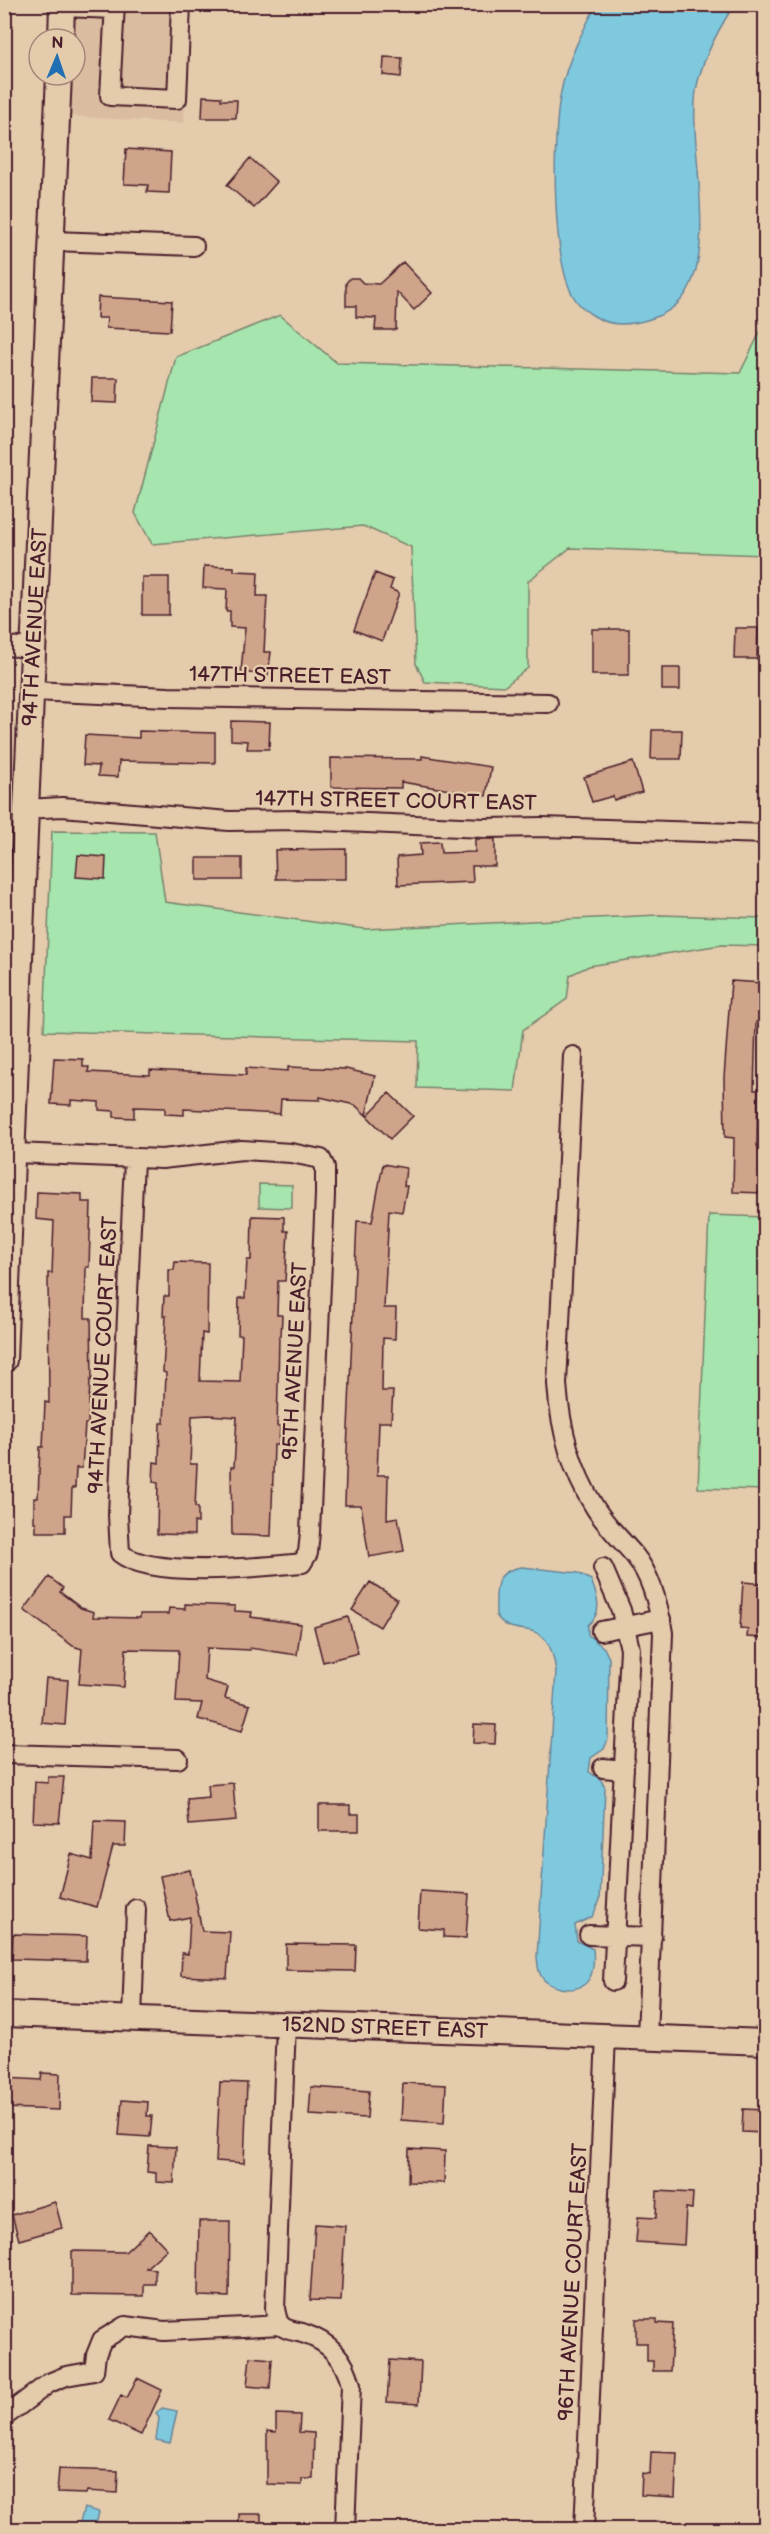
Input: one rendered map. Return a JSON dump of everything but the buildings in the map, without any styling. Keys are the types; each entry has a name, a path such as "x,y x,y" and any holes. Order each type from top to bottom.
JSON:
{"main road":[{"path":"61,27 62,6"},
{"name":"94TH AVENUE EAST","path":"4,1359 14,1153 11,1023 32,691 58,87"},
{"name":"152ND STREET EAST","path":"4,2014 765,2042"}],"street":[{"path":"62,6 115,7 110,96 177,99 181,4"},
{"path":"52,241 194,246"},
{"path":"4,646 34,648"},
{"name":"147TH STREET EAST","path":"32,691 168,697 548,703"},
{"name":"147TH STREET COURT EAST","path":"26,809 62,807 228,821 297,820 472,828 542,827 765,834"},
{"path":"573,1056 557,1384 558,1406 567,1449 583,1488 606,1524 635,1556 644,1571 661,1619 663,1648 647,2038"},
{"name":"95TH AVENUE EAST","path":"134,1160 181,1158 242,1150 291,1153 321,1160 325,1167 311,1520 308,1553 302,1563"},
{"path":"14,1153 134,1160"},
{"name":"94TH AVENUE COURT EAST","path":"134,1160 118,1515 120,1553 129,1561 168,1567 228,1570 302,1563"},
{"path":"603,1568 626,1626 630,1649 613,1981"},
{"path":"601,1631 661,1619"},
{"path":"4,1754 178,1759"},
{"path":"603,1768 624,1770"},
{"path":"132,2018 135,1909"},
{"path":"589,1935 652,1937"},
{"path":"281,2325 275,2309 286,2024"},
{"name":"96TH AVENUE COURT EAST","path":"584,2529 606,2036"},
{"path":"4,2417 49,2383 66,2376 94,2371 96,2355 102,2340 125,2326 164,2331 281,2325 322,2341 342,2361 348,2371 351,2385 345,2529"}],"shaded area":[{"path":"73,5 190,5 184,123 67,116 68,87 87,87 87,27 72,27"}],"green space":[{"path":"280,315 337,363 740,373 765,322 765,555 570,548 528,581 528,668 505,686 425,682 416,664 411,547 363,526 152,544 135,513 176,357"},
{"path":"52,831 155,832 165,902 365,929 659,915 765,918 765,946 721,945 589,966 570,975 567,999 523,1030 515,1091 417,1088 418,1041 44,1031"},
{"path":"259,1184 292,1185 292,1208 259,1207"},
{"path":"709,1215 765,1217 765,1490 698,1488"}],"water":[{"path":"597,4 734,5 706,57 696,91 695,115 701,229 699,256 693,280 675,306 661,315 628,324 599,319 586,311 576,300 565,276 557,225 555,165 561,92 571,58"},
{"path":"522,1567 578,1573 591,1580 598,1609 588,1625 588,1635 604,1648 609,1658 608,1739 604,1749 591,1758 589,1772 601,1780 605,1788 600,1900 592,1917 575,1925 577,1941 593,1949 593,1964 590,1977 581,1986 575,1988 563,1989 544,1980 537,1957 556,1672 552,1652 546,1640 539,1634 512,1628 496,1615 496,1590 501,1577 512,1569"},
{"path":"162,2408 177,2411 170,2443 156,2440 159,2418 156,2413"},
{"path":"84,2508 99,2512 95,2529 78,2529"}]}
